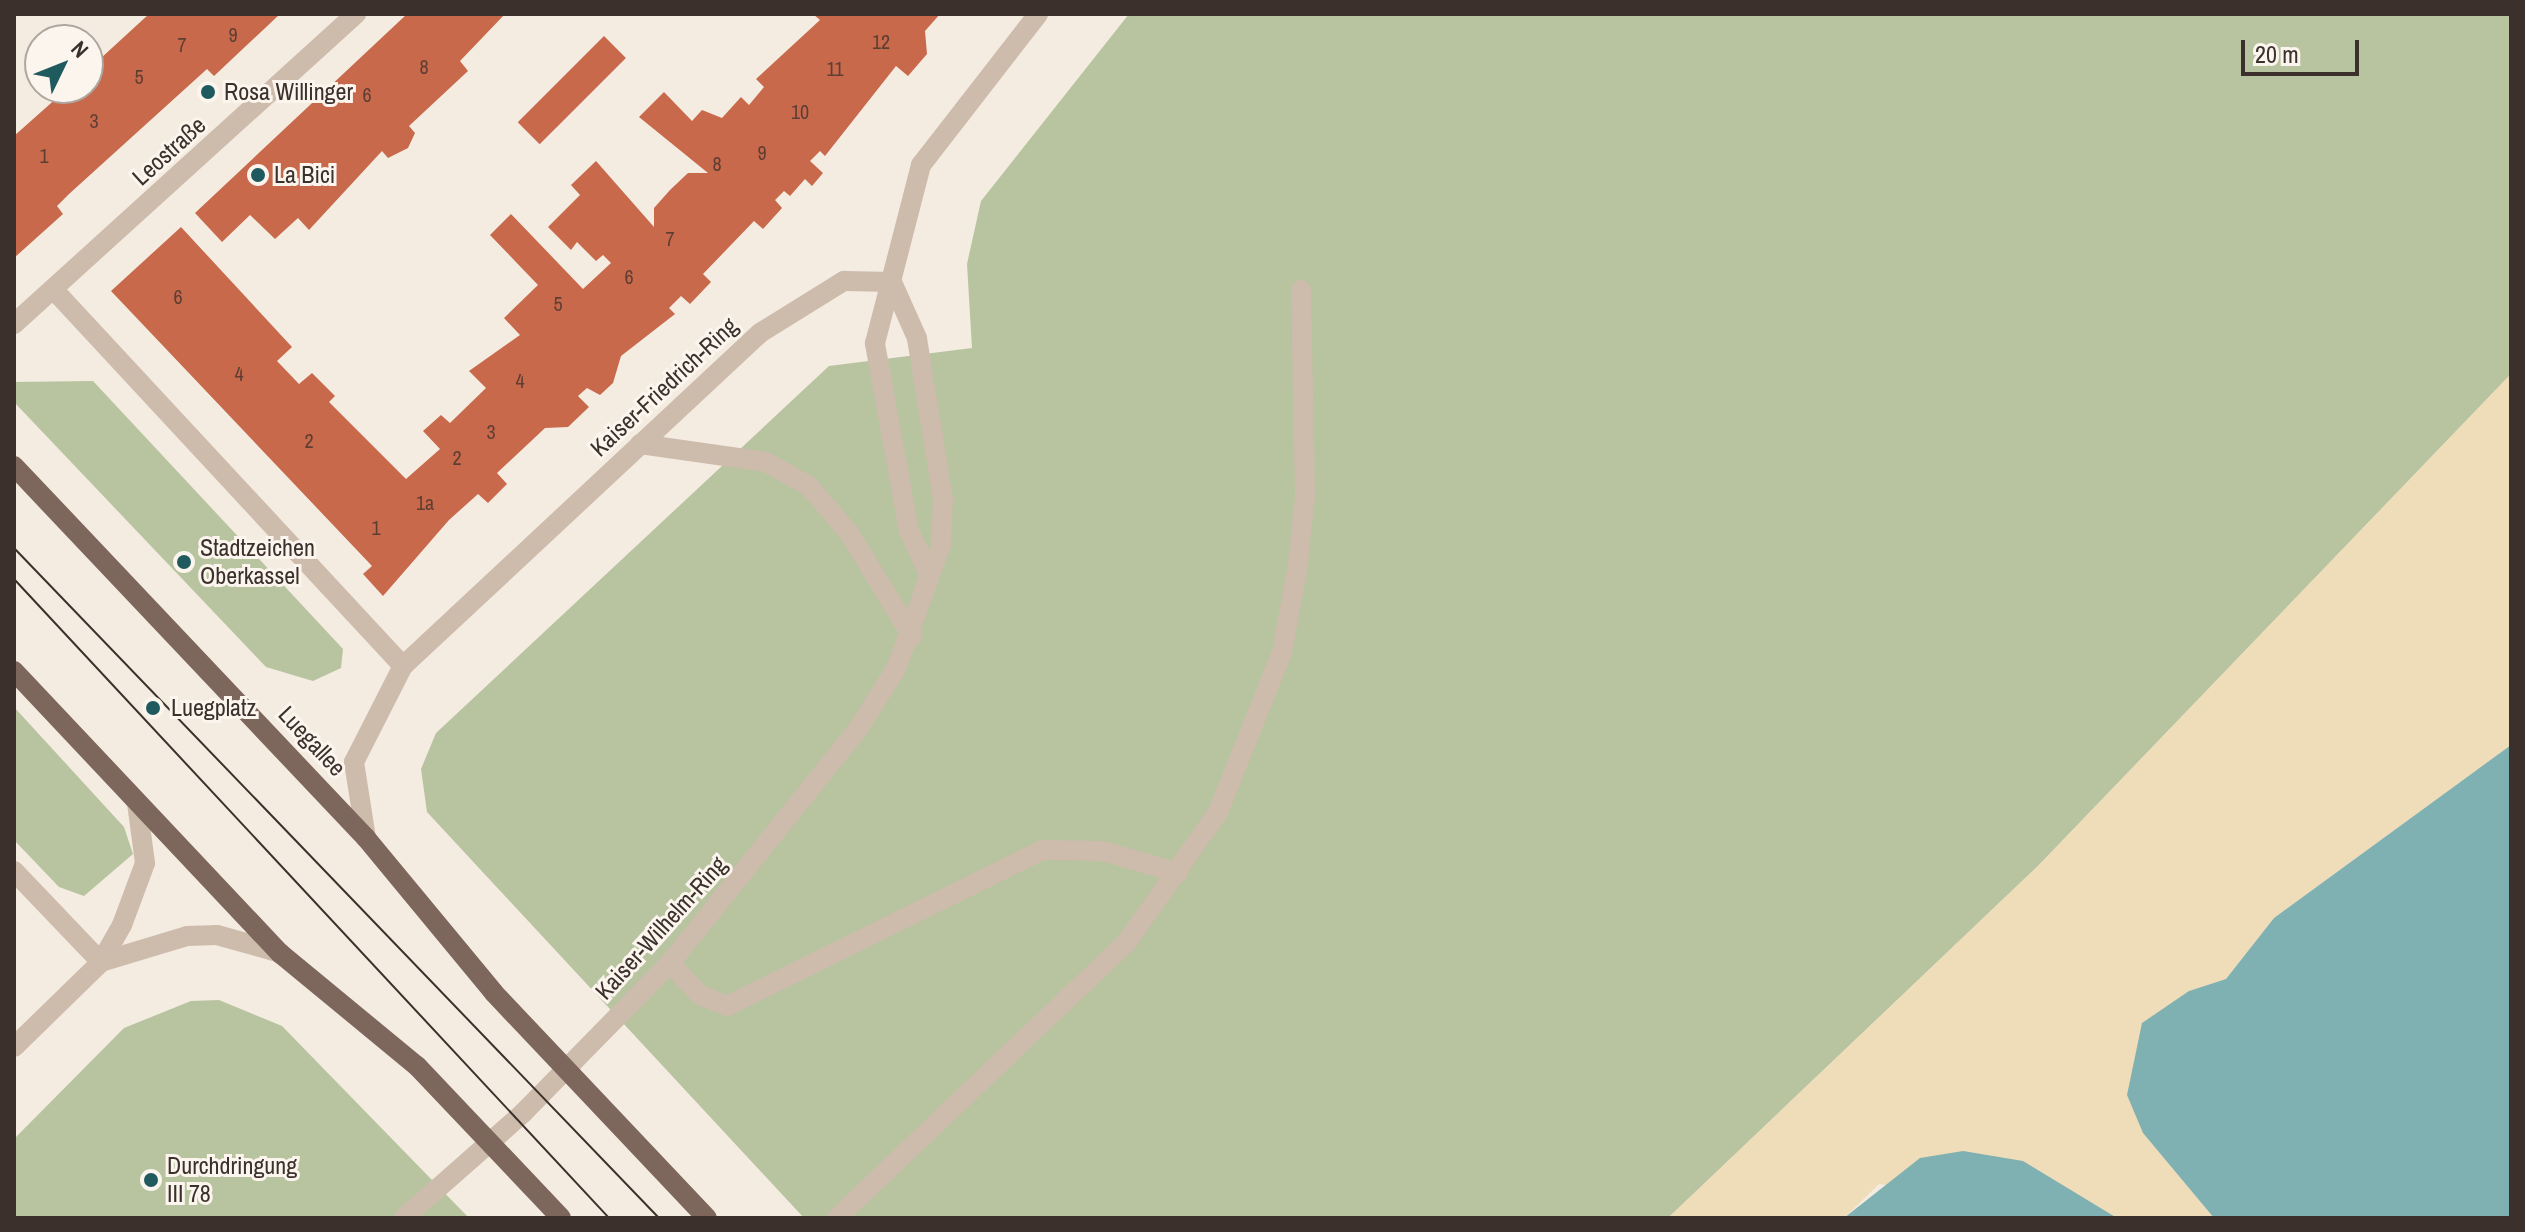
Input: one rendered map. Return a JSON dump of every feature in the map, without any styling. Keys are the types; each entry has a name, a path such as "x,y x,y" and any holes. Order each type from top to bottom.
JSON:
{"main road":[{"name":"Luegallee","path":"14,466 366,838 494,993 707,1218"},
{"path":"14,671 281,954 417,1066 561,1218"}],"street":[{"name":"Leostraße","path":"14,324 356,14"},
{"path":"929,574 909,531 875,343 921,165 1038,14"},
{"name":"Kaiser-Friedrich-Ring","path":"366,838 354,762 403,666 733,356 814,295 867,276 892,282"},
{"name":"Kaiser-Wilhelm-Ring","path":"404,1218 523,1113 670,963 856,732 912,636 929,574 941,545 943,499 917,338 892,282"},
{"path":"54,290 403,666"},
{"path":"837,1218 1127,942 1218,812 1282,652 1305,496 1301,290"},
{"path":"640,444 766,462 809,486 849,533 912,636"},
{"path":"14,1047 101,962 145,863 137,803"},
{"path":"670,963 700,995 727,1006 1043,850 1103,851 1178,873"},
{"path":"14,871 101,962"},
{"path":"101,962 187,936 217,935 281,954"}],"green space":[{"path":"1129,14 2511,14 2511,374 2038,866 1668,1218 804,1218 427,812 421,769 436,733 829,366 972,348 967,264 981,201"},
{"path":"93,381 343,649 341,668 313,681 266,667 14,402 14,382"},
{"path":"14,707 124,827 133,854 84,896 59,887 14,840"},
{"path":"219,1000 282,1026 469,1218 14,1218 14,1139 124,1028 191,1001"}],"sand":[{"path":"2511,374 2511,745 2274,918 2226,979 2189,991 2143,1133 2214,1218 2117,1218 1879,1184 1844,1218 1668,1218 2038,866"}],"water":[{"path":"2511,745 2511,1218 2214,1218 2143,1133 2127,1095 2142,1023 2189,991 2226,979 2274,918"},
{"path":"1963,1151 2023,1161 2117,1218 1844,1218 1920,1158"}],"building":[{"path":"149,14 280,14 214,76 207,69 69,194 57,206 63,214 14,258 14,136 50,104 104,104 104,55"},
{"path":"407,14 505,14 460,61 468,71 409,126 415,133 408,148 388,158 382,151 309,230 298,218 275,239 250,215 222,242 195,213"},
{"path":"813,14 940,14 925,31 927,54 908,76 896,66 825,156 820,151 810,161 823,173 812,186 805,179 790,196 784,191 775,200 782,208 763,229 754,221 703,274 711,282 690,304 681,296 669,308 675,314 621,356 613,383 600,395 587,388 578,396 589,407 568,427 545,428 497,473 507,484 488,503 478,494 449,520 383,596 363,574 372,566 111,291 181,227 292,347 277,361 299,384 312,373 335,396 329,402 406,479 440,449 423,431 441,415 450,423 486,388 469,371 520,335 504,318 538,285 490,235 511,214 583,289 611,263 603,255 596,261 577,242 571,250 548,227 580,195 571,185 596,161 654,227 654,208 670,190 688,173 708,173 639,117 664,92 692,121 702,110 722,118 741,97 749,105 764,87 756,79 820,20"},
{"path":"604,36 626,58 540,144 518,122"}],"tram line":[{"path":"14,548 659,1218"},
{"path":"14,579 609,1218"}],"place":[{"name":"Rosa Willinger","path":"208,92"},
{"name":"La Bici","path":"258,175"},
{"name":"Stadtzeichen Oberkassel","path":"184,562"},
{"name":"Luegplatz","path":"153,708"},
{"name":"Durchdringung III 78","path":"151,1180"}]}
